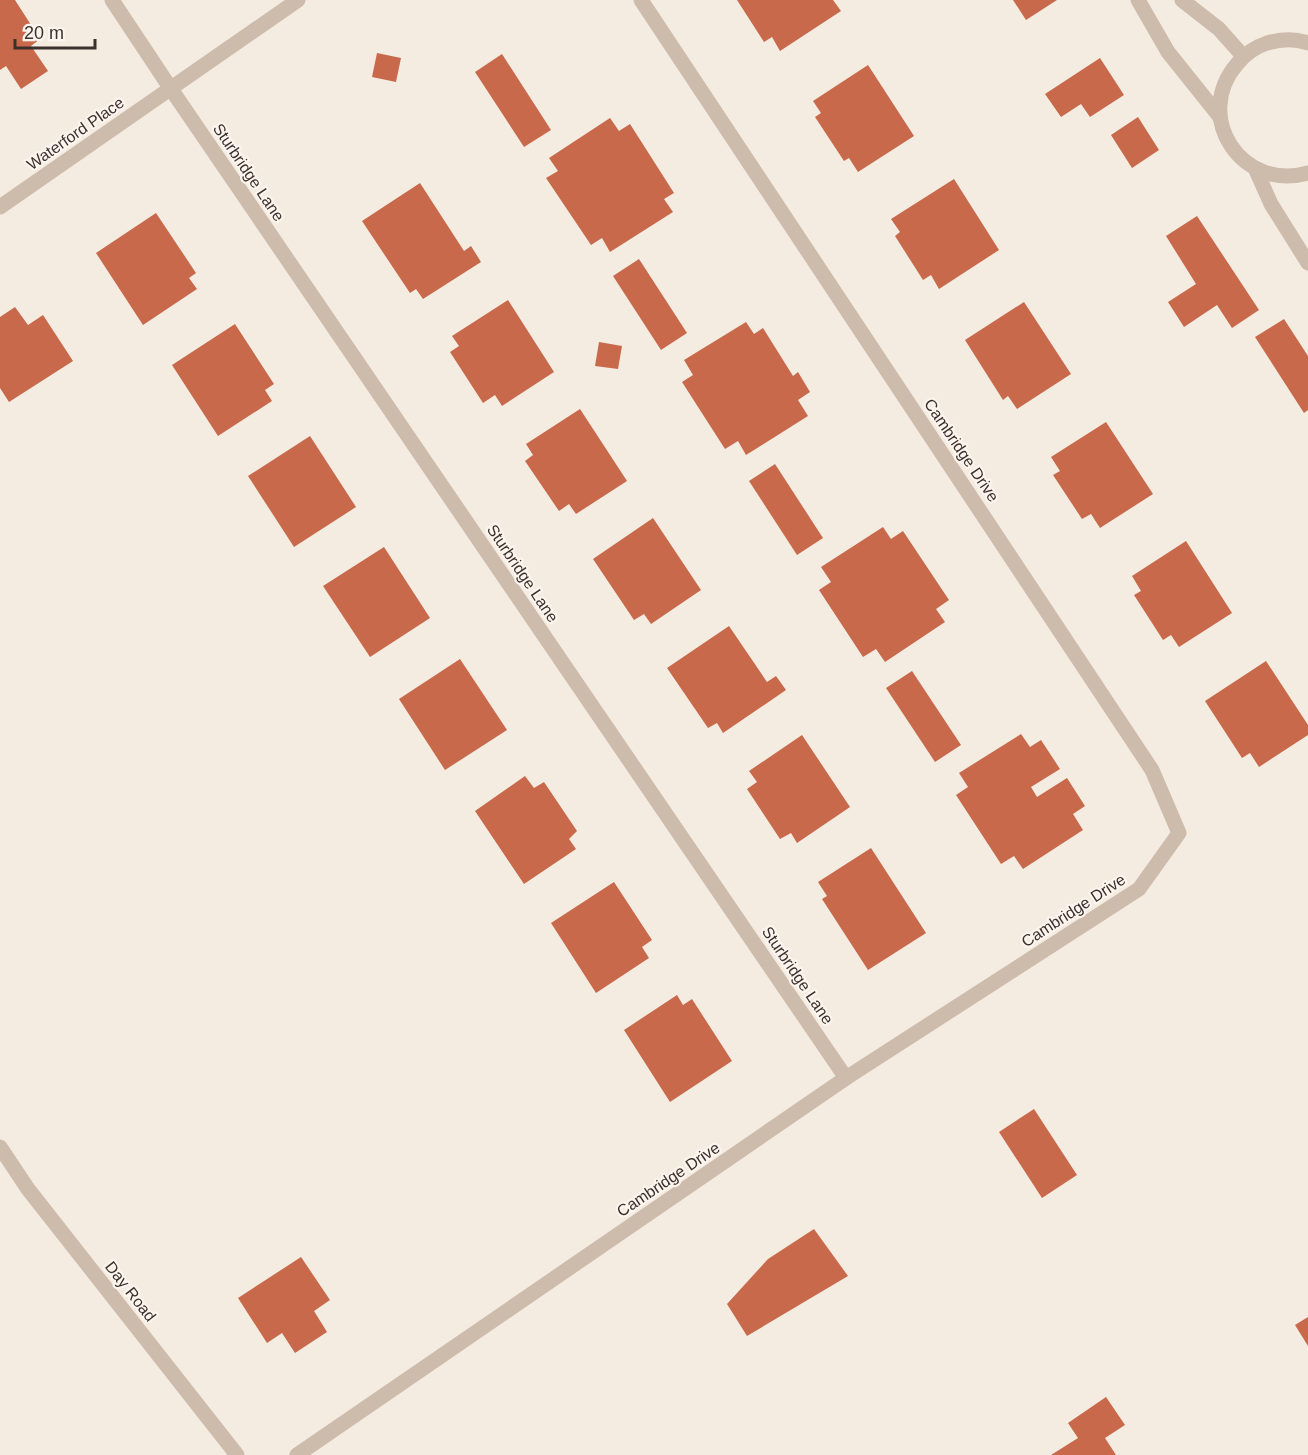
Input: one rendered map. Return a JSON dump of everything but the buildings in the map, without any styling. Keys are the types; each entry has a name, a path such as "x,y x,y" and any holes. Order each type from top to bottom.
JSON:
{"street":[{"path":"112,0 171,89"},
{"name":"Waterford Place","path":"0,207 298,0"},
{"name":"Cambridge Drive","path":"297,1455 846,1078 1139,888 1179,833 1152,770 641,0"},
{"path":"1138,0 1168,52 1220,117"},
{"path":"1182,0 1218,29 1243,56"},
{"path":"1308,43 1301,40 1281,39 1261,45 1243,56 1229,73 1220,94 1220,117 1226,138 1238,155 1255,168 1275,176 1296,176 1308,172"},
{"name":"Sturbridge Lane","path":"171,89 846,1078"},
{"path":"1255,168 1271,204 1308,263"},
{"name":"Day Road","path":"0,1147 28,1189 237,1455"}]}
